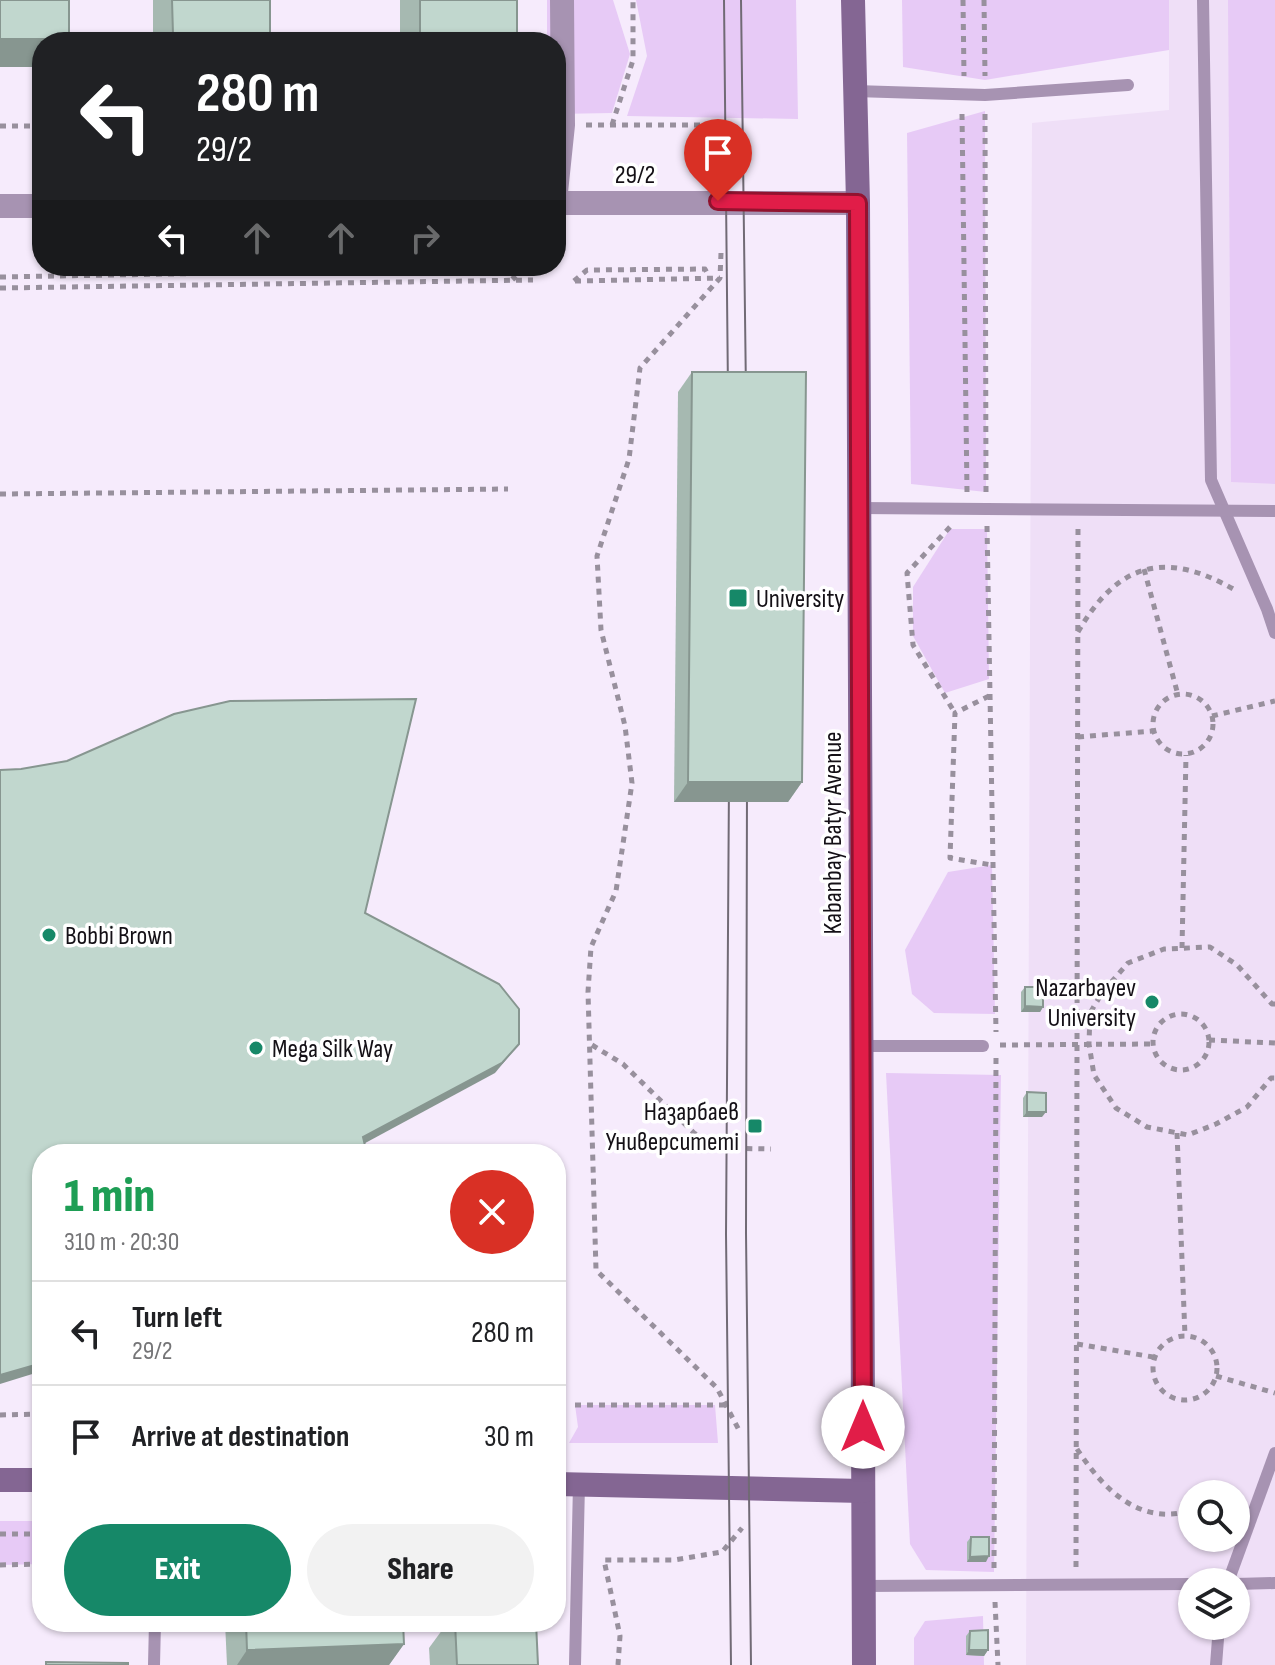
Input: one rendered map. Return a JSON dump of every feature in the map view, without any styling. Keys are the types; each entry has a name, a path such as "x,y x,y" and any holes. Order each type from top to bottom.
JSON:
{"main road":[{"name":"Kabanbay Batyr Avenue","path":"853,0 858,203 864,1665"},
{"path":"0,1480 32,1480"},
{"path":"568,1484 863,1491"}],"street":[{"path":"562,0 562,32"},
{"name":"29/2","path":"566,203 858,203"},
{"path":"0,206 32,206"}],"lane":[{"path":"1203,0 1211,480 1275,633"},
{"path":"855,91 985,95 1128,85"},
{"path":"859,508 1275,511"},
{"path":"861,1046 983,1046"},
{"path":"1233,1568 1275,1453"},
{"path":"568,1484 575,1665"},
{"path":"1250,1584 1275,1583"},
{"path":"864,1586 1178,1584"},
{"path":"154,1665 155,1632"},
{"path":"1216,1665 1218,1640"}],"path":[{"path":"612,125 633,60 633,0"},
{"path":"963,0 967,509 907,573 913,645 955,713 950,858 992,865"},
{"path":"984,0 986,509"},
{"path":"566,125 729,125 726,161"},
{"path":"0,126 32,126"},
{"path":"721,253 720,278 640,368 629,459 597,556 601,630 625,726 632,783 616,891 591,947 588,992 596,1270 717,1388 740,1432"},
{"path":"710,279 705,269 587,270 574,281 710,279 720,278"},
{"path":"0,277 56,276"},
{"path":"513,276 516,280"},
{"path":"0,288 533,280"},
{"path":"0,494 508,489"},
{"path":"1076,1584 1079,510"},
{"path":"1078,633 1101,596 1144,569 1173,566 1199,571 1267,609"},
{"path":"1144,569 1178,695"},
{"path":"1192,694 1209,706 1212,716 1214,726 1205,746 1186,755 1165,749 1153,731 1155,710 1170,695 1192,694"},
{"path":"955,713 989,696"},
{"path":"1212,716 1275,701"},
{"path":"1078,737 1153,731"},
{"path":"1182,948 1186,755"},
{"path":"1275,1004 1237,965 1210,947 1164,949 1128,963 1102,993 1090,1013 1089,1044 1094,1075 1116,1108 1147,1127 1177,1133 1188,1135 1247,1107 1271,1078 1275,1078"},
{"path":"1187,1014 1202,1023 1209,1040 1205,1057 1191,1068 1174,1070 1159,1060 1152,1044 1156,1027 1170,1015 1187,1014"},
{"path":"1209,1040 1275,1043"},
{"path":"983,1046 1152,1044"},
{"path":"591,1045 623,1064 694,1133 718,1148 771,1149"},
{"path":"1177,1133 1185,1336"},
{"path":"1190,1335 1210,1346 1219,1368 1211,1389 1191,1402 1169,1398 1154,1380 1153,1357 1168,1340 1185,1336 1190,1335"},
{"path":"1077,1344 1153,1357"},
{"path":"1216,1376 1275,1393"},
{"path":"575,1405 726,1405"},
{"path":"0,1415 32,1414"},
{"path":"1077,1448 1093,1473 1117,1497 1148,1512 1178,1514"},
{"path":"618,1665 620,1636 604,1560 674,1560 722,1552 742,1528"},
{"path":"0,1534 32,1534"},
{"path":"0,1565 32,1564"},
{"path":"994,1583 998,1665"}],"shaded area":[{"path":"547,0 613,0 630,54 612,113 566,114 566,32 547,32"},
{"path":"636,0 796,0 798,119 627,116 647,56"},
{"path":"902,0 1169,0 1169,50 985,80 903,67"},
{"name":"Nazarbayev University","path":"1169,0 1275,0 1275,1665 1026,1665 1032,123 1169,110"},
{"path":"1228,0 1275,0 1275,484 1231,482"},
{"path":"985,111 986,492 911,484 907,133"},
{"path":"950,529 987,529 989,679 945,693 913,636 913,587"},
{"path":"992,865 995,1014 934,1013 912,994 905,950 948,872"},
{"path":"886,1073 1001,1075 994,1572 926,1570 910,1544"},
{"path":"575,1405 715,1405 718,1443 569,1443 578,1427"},
{"path":"0,1521 32,1521 32,1564 0,1565"},
{"path":"983,1616 984,1665 914,1665 914,1638 925,1621"}],"building":[{"path":"0,0 69,0 69,32 32,32 32,39 0,39"},
{"path":"172,0 270,0 270,32 173,32"},
{"path":"420,0 517,0 517,32 420,32"},
{"path":"692,372 806,372 802,782 688,782"},
{"name":"Mega Silk Way","path":"416,699 365,913 499,984 519,1009 519,1044 502,1063 363,1137 365,1144 32,1144 32,1366 0,1375 0,770 67,761 174,714 230,701"},
{"path":"1025,987 1043,987 1043,1007 1025,1006"},
{"path":"1027,1092 1046,1093 1046,1112 1027,1112"},
{"path":"971,1537 989,1537 989,1556 970,1557"},
{"path":"988,1630 988,1650 969,1650 970,1631"},
{"path":"246,1632 403,1632 404,1644 247,1650"},
{"path":"455,1632 536,1632 538,1665 457,1665"},
{"path":"46,1662 128,1663 128,1665 46,1665"}],"tram line":[{"path":"724,0 728,392"},
{"path":"741,0 746,393"},
{"path":"729,780 726,1234 731,1665"},
{"path":"747,781 746,1233 751,1665"}],"place":[{"name":"University","path":"738,598"},
{"name":"Bobbi Brown","path":"49,935"},
{"name":"Nazarbayev University","path":"1152,1002"},
{"name":"Mega Silk Way","path":"256,1048"},
{"name":"Назарбаев Университеті","path":"755,1126"}],"route":[{"path":"718,201 858,203 863,1427"}]}
